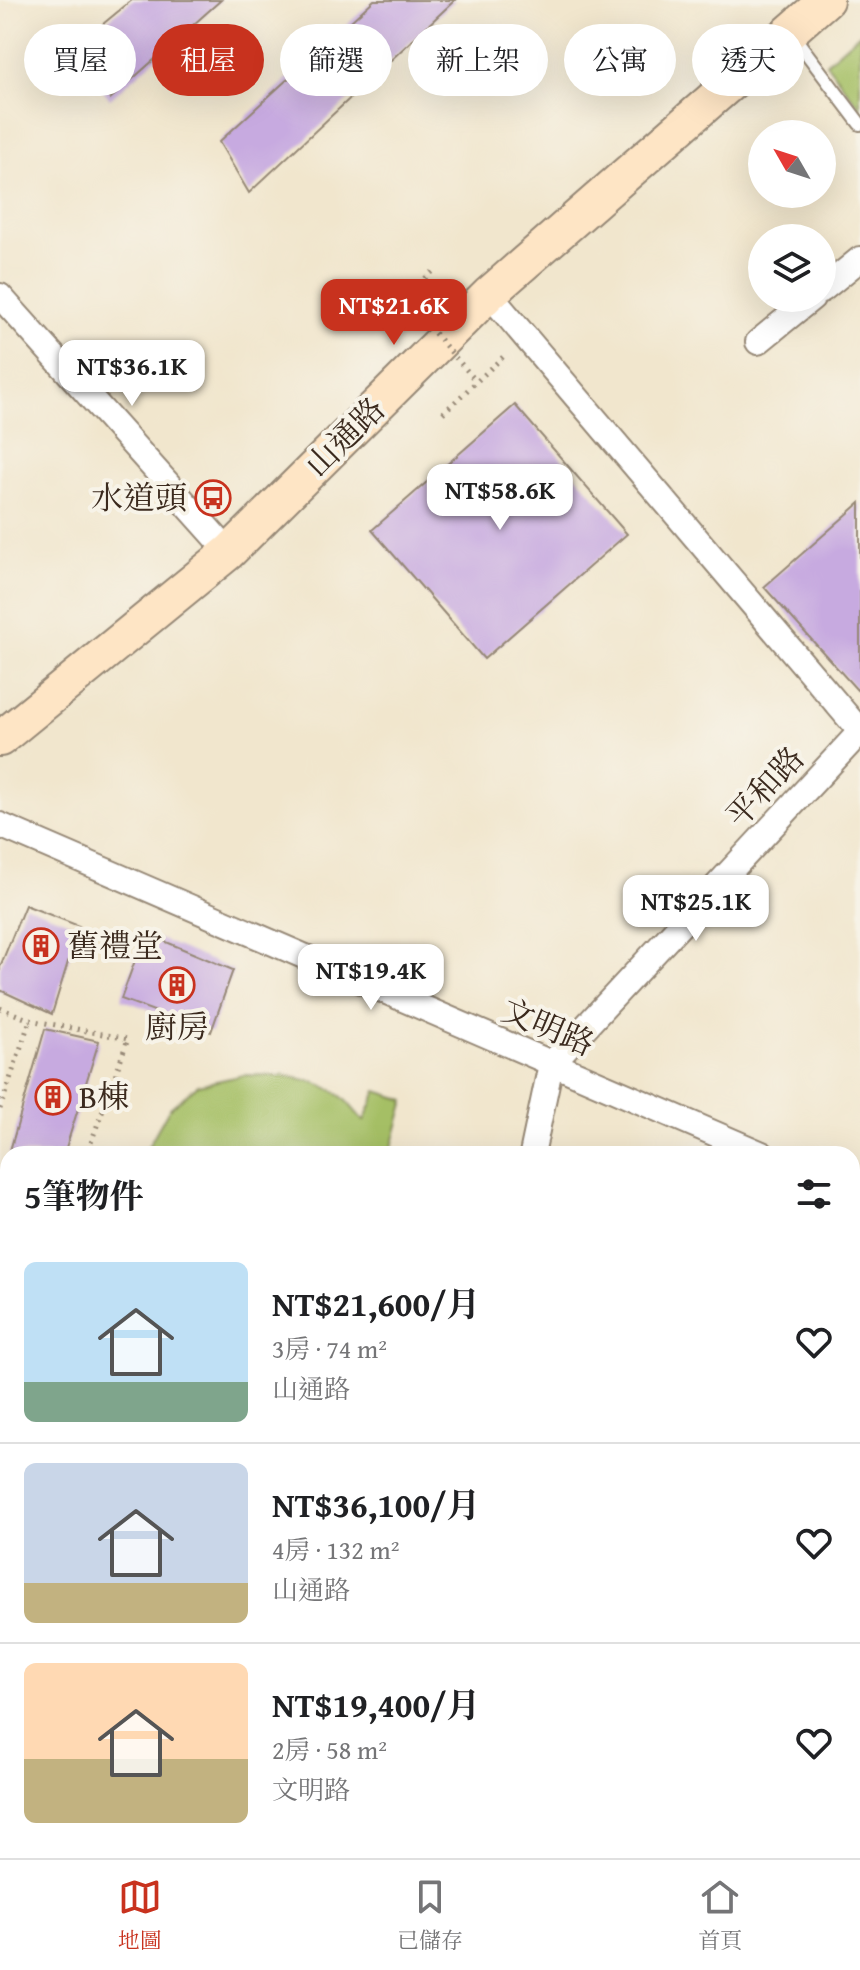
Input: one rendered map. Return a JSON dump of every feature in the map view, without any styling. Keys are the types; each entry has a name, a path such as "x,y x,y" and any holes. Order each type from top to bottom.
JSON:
{"main road":[{"name":"山通路","path":"799,24 826,0"},
{"name":"山通路","path":"0,739 229,552 489,294 716,96"}],"street":[{"path":"836,279 860,259"},
{"path":"489,294 860,731"},
{"path":"0,296 229,552"},
{"path":"758,342 795,312"},
{"name":"平和路","path":"551,1064 860,731"},
{"name":"文明路","path":"0,825 743,1146"},
{"path":"534,1146 551,1064"}],"lane":[{"path":"804,50 860,124"}],"path":[{"path":"371,326 437,268"},
{"path":"403,297 476,381"},
{"path":"443,413 504,354"},
{"path":"0,1008 30,1020 128,1039 90,1146"},
{"path":"0,1109 30,1020"}],"green space":[{"path":"860,33 860,108 826,63"},
{"path":"244,1075 308,1080 342,1097 364,1121 377,1091 405,1100 392,1146 148,1146 169,1109 198,1085"}],"building":[{"path":"132,0 221,0 194,24 152,24 152,62 136,76 136,24 103,24"},
{"path":"374,0 455,0 429,24 408,24 408,44 392,59 392,24 348,24"},
{"path":"280,86 280,96 353,96 249,193 219,142"},
{"path":"515,405 627,534 484,659 372,530"},
{"path":"860,503 860,687 857,690 764,587"},
{"name":"舊禮堂","path":"25,905 79,926 52,1014 0,990 0,967"},
{"name":"廚房","path":"145,933 233,970 211,1032 121,999"},
{"name":"B棟","path":"45,1029 99,1041 66,1146 11,1146"}],"place":[{"name":"水道頭","path":"213,498"},
{"name":"舊禮堂","path":"41,946"},
{"name":"廚房","path":"177,985"},
{"name":"B棟","path":"53,1097"}]}
